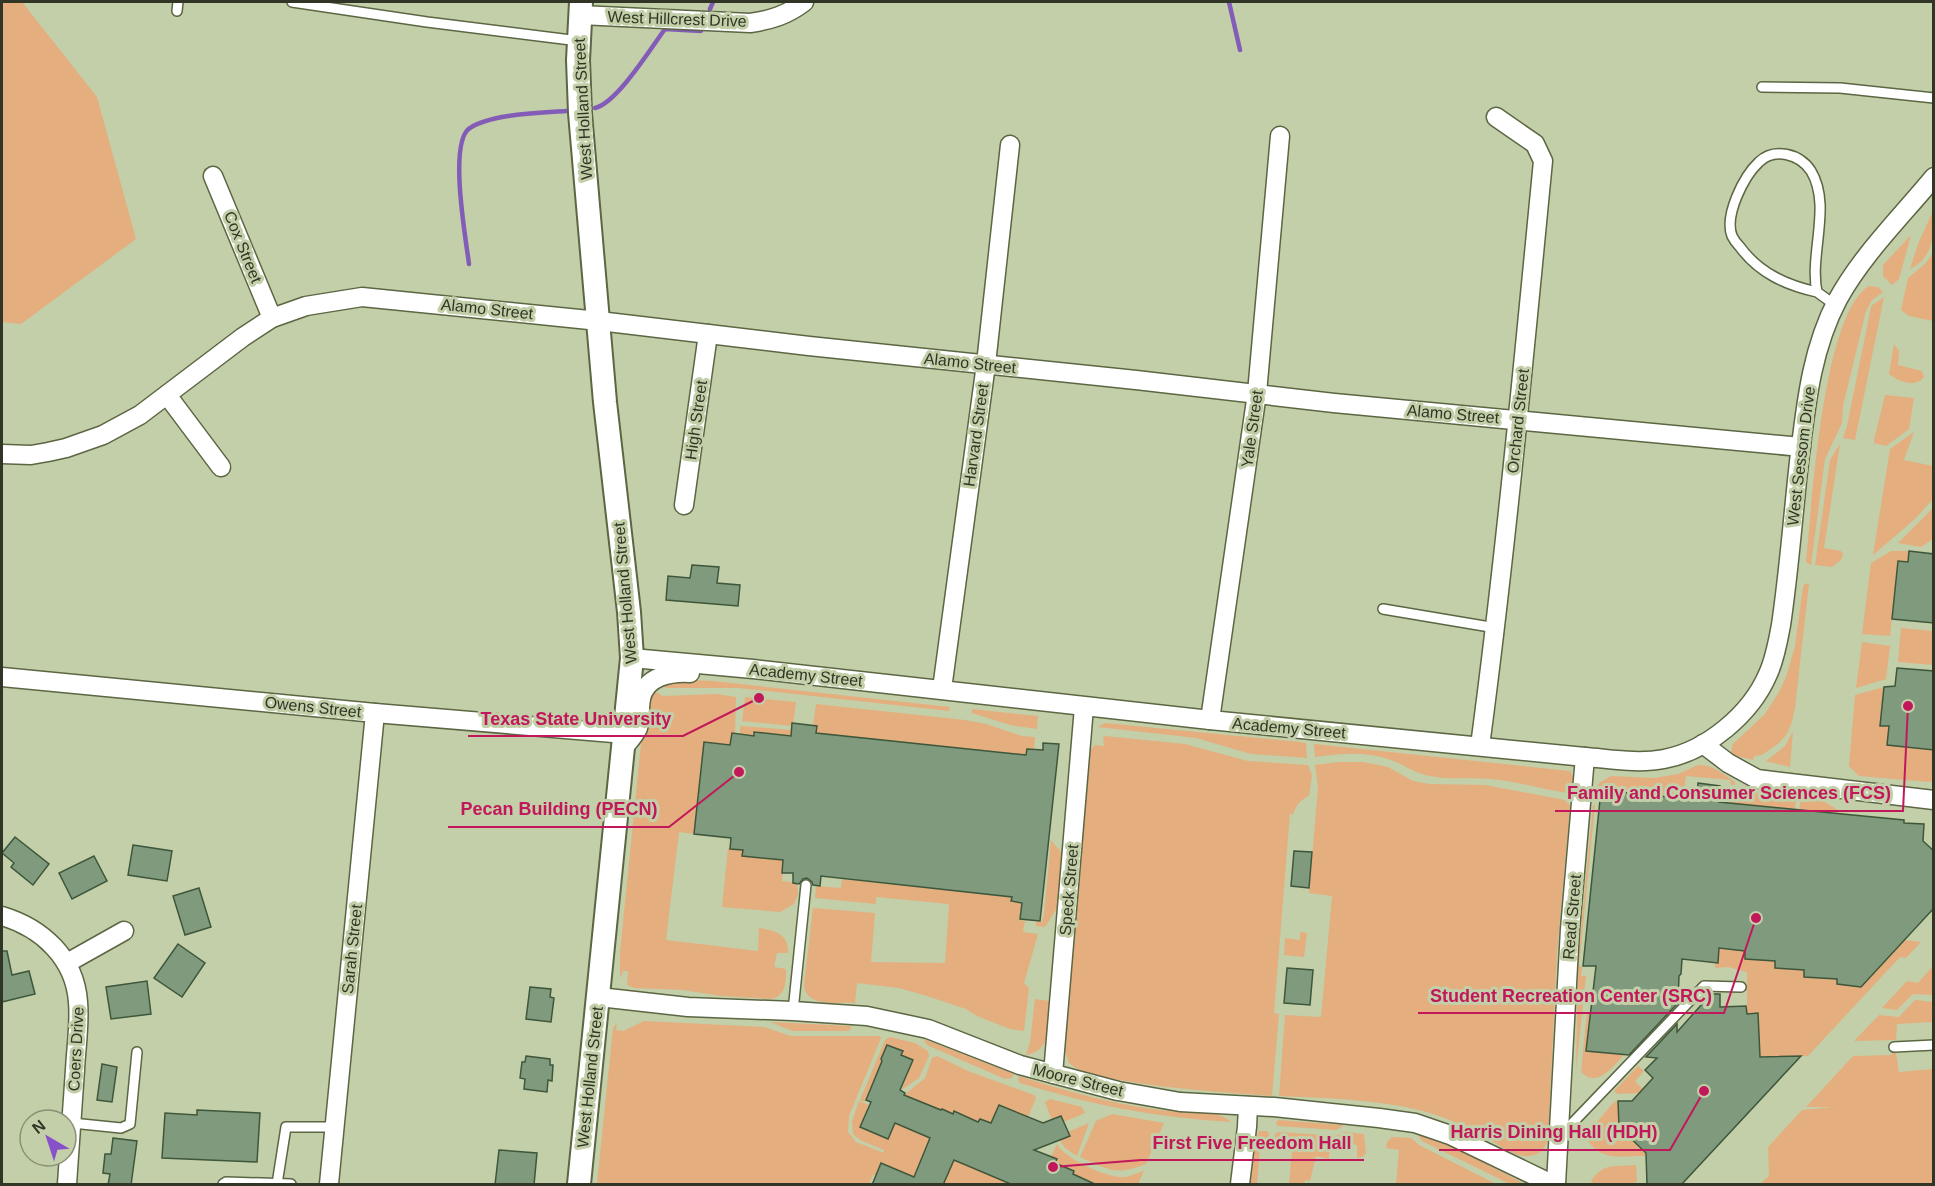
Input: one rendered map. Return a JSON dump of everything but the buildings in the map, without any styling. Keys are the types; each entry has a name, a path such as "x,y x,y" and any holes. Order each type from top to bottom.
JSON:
{"street":[{"name":"West Hillcrest Drive","path":"581,8 750,23 786,14 804,2"},
{"name":"West Holland Street","path":"579,1185 632,658 605,402 580,113 581,8"},
{"name":"Orchard Street","path":"1480,746 1496,628 1543,161 1535,144 1496,117"},
{"name":"Yale Street","path":"1210,720 1257,393 1280,136"},
{"name":"Harvard Street","path":"942,689 986,364 1010,145"},
{"name":"Cox Street","path":"213,176 272,318"},
{"name":"West Sessom Drive","path":"1703,744 1745,710 1764,682 1778,643 1812,367 1826,325 1848,284 1878,242 1934,177"},
{"name":"Alamo Street","path":"2,453 40,454 83,442 123,425 272,318 306,306 362,297 599,321 1388,409 1801,447"},
{"name":"High Street","path":"684,506 708,334"},
{"path":"167,395 221,467"},
{"name":"Academy Street","path":"632,658 942,689 1210,720 1585,757 1649,761 1678,755 1703,744"},
{"path":"624,741 634,735 639,725 641,699 648,685 666,674 691,673 704,664"},
{"name":"Owens Street","path":"2,677 375,713 624,741"},
{"name":"Speck Street","path":"1053,1074 1084,706"},
{"name":"Sarah Street","path":"329,1185 375,713"},
{"path":"1703,744 1728,764 1757,778 1934,800"},
{"name":"Read Street","path":"1554,1185 1569,929 1585,757"},
{"name":"Coers Drive","path":"2,916 22,923 59,951 75,981 78,1002 73,1108"},
{"path":"67,963 124,931"},
{"name":"Moore Street","path":"598,997 688,1007 793,1011 867,1017 918,1027 1020,1065 1109,1089 1180,1102 1248,1106 1415,1123 1450,1135 1554,1185"},
{"path":"1240,1185 1248,1106"},
{"name":"Coers Drive","path":"67,1185 68,1168"}],"lane":[{"path":"292,2 579,41"},
{"path":"1762,87 1840,88 1934,98"},
{"path":"1817,292 1815,269 1820,234 1816,183 1810,170 1801,160 1791,154 1773,154 1760,161 1747,178 1734,202 1730,226 1733,237 1756,266 1788,284 1817,292 1835,305"},
{"path":"1383,609 1496,628"},
{"path":"793,1011 806,885"},
{"path":"1558,1138 1704,986 1741,987"},
{"path":"1894,1047 1934,1045"},
{"path":"78,1124 121,1128 130,1124 137,1052"},
{"path":"277,1184 286,1127 334,1127"},
{"path":"223,1185 226,1182 291,1185"}],"shaded area":[{"path":"2,2 22,2 97,97 136,239 21,324 2,322"},
{"path":"1933,211 1932,237 1928,252 1918,264 1910,269 1918,244"},
{"path":"1911,235 1899,279 1892,285 1883,276 1883,265"},
{"path":"1933,253 1933,321 1909,316 1901,310 1908,278 1925,264"},
{"path":"1869,286 1878,287 1883,292 1872,300 1866,311 1843,406 1842,423 1825,459 1811,565 1806,562 1816,458 1830,371 1840,333 1853,304"},
{"path":"1884,297 1855,440 1843,438 1871,306"},
{"path":"1894,344 1899,351 1898,365 1922,371 1924,377 1921,380 1907,383 1889,374"},
{"path":"1885,395 1914,398 1909,429 1886,446 1874,443"},
{"path":"1914,432 1904,460 1933,466 1933,499 1916,518 1873,555 1890,449"},
{"path":"1840,444 1824,548 1841,551 1843,554 1841,560 1832,567 1815,565 1830,460"},
{"path":"1933,508 1933,539 1921,547 1898,543"},
{"path":"1891,551 1909,551 1908,562 1898,561 1890,636 1862,634 1871,563"},
{"path":"1809,583 1795,708 1787,734 1762,755 1754,756 1753,760 1733,755 1731,752 1733,744 1765,714 1786,677 1795,646 1803,587"},
{"path":"1901,628 1933,631 1933,665 1898,662"},
{"path":"1862,642 1890,646 1886,679 1856,688"},
{"path":"692,680 950,707 949,711 738,688 666,688 660,684"},
{"path":"1884,687 1880,725 1889,726 1887,745 1933,750 1933,781 1859,776 1849,766 1855,695"},
{"path":"652,690 663,696 716,694 736,697 735,734 732,734 731,739 735,745 704,743 694,834 679,832 666,940 758,951 759,928 780,934 786,941 788,953 777,953 774,967 786,969 785,983 780,995 771,999 721,996 683,990 634,988 627,985 628,971 623,971 621,978 620,952 645,704"},
{"path":"745,697 796,702 793,726 742,721"},
{"path":"816,704 986,724 1022,736 1035,737 1034,749 1028,749 1026,755 816,733 817,726 813,725"},
{"path":"972,709 1038,716 1037,729 1010,725 972,713"},
{"path":"1105,723 1306,743 1307,758 1251,754 1196,738 1098,727"},
{"path":"740,726 792,730 789,755 795,756 782,881 797,883 798,894 794,904 780,912 722,907 728,848 743,850 743,856 779,860 783,824 773,822 782,735 754,732 754,736 740,734"},
{"path":"1793,731 1790,767 1766,761 1785,746"},
{"path":"1103,737 1185,744 1248,761 1308,765 1312,775 1309,796 1299,803 1293,815 1290,813 1274,1013 1279,1014 1272,1096 1133,1082 1082,1071 1069,1063 1064,1048 1090,750 1095,745 1104,746"},
{"path":"1314,744 1570,771 1574,778 1574,788 1567,793 1500,780 1430,776 1379,756 1342,754 1315,757"},
{"path":"1363,762 1388,767 1413,781 1429,784 1485,785 1565,800 1570,806 1557,951 1548,1139 1543,1149 1537,1154 1525,1156 1514,1153 1452,1121 1424,1111 1383,1103 1279,1096 1285,1015 1321,1017 1332,896 1309,893 1318,787 1315,765"},
{"path":"1698,765 1718,770 1735,782 1735,785 1731,785 1730,780 1686,776 1683,798 1602,790 1599,796 1594,796 1599,783 1611,776 1654,778 1678,774"},
{"path":"1745,787 1760,793 1796,798 1795,809 1729,803"},
{"path":"1801,798 1823,801 1838,810 1838,813 1799,810"},
{"path":"1593,805 1595,805 1579,966 1582,967 1581,976 1586,976 1576,1070 1578,960"},
{"path":"1051,840 1060,851 1066,869 1063,899 1045,927 1036,926 1036,921 1042,922 1044,914"},
{"path":"842,879 1012,897 1012,901 1022,903 1019,920 1025,921 1023,932 1038,934 1024,983 1029,988 1024,1031 1010,1029 977,1016 966,1009 899,988 857,983 855,1003 816,1001 810,997 804,985 813,908 875,913 871,962 945,963 949,904 876,897 876,904 815,898 816,886 841,888"},
{"path":"1300,932 1307,933 1304,957 1284,955 1285,938 1300,940"},
{"path":"1904,940 1921,942 1906,958 1900,957 1808,1056 1748,1057 1759,1033 1758,1014 1747,1014 1747,972 1728,967 1715,968 1715,963 1718,963 1719,948 1745,951 1746,959 1775,961 1775,968 1804,970 1804,977 1837,979 1837,984 1861,987"},
{"path":"1933,966 1933,995 1913,994 1897,1010 1882,1008 1907,981 1918,983"},
{"path":"1035,999 1050,1001 1049,1027 1047,1039 1041,1047 1026,1055 1030,1042"},
{"path":"1915,1000 1933,1002 1933,1022 1897,1024 1896,1040 1854,1041 1879,1015 1899,1017"},
{"path":"1587,1012 1590,1012 1586,1051 1625,1054 1605,1074 1593,1078 1581,1072"},
{"path":"644,1021 764,1027 791,1036 880,1036 849,1116 848,1132 856,1142 884,1153 884,1150 860,1140 853,1134 852,1121 859,1101 869,1105 860,1127 888,1138 895,1123 930,1138 914,1177 881,1163 869,1184 597,1184 613,1028 617,1023 616,1030 623,1031"},
{"path":"770,1022 851,1026 851,1029 848,1031 793,1031"},
{"path":"890,1037 915,1043 928,1051 929,1056 919,1078 901,1090 913,1060 901,1055 902,1051 887,1045 865,1102 860,1100 885,1040"},
{"path":"924,1039 1014,1074 1012,1078 1005,1079 929,1046"},
{"path":"1896,1053 1899,1072 1933,1069 1933,1184 1760,1184 1769,1176 1768,1147 1802,1110 1832,1107 1806,1107 1853,1056 1892,1055"},
{"path":"937,1056 968,1071 1034,1095 1036,1098 1028,1117 999,1105 991,1123 980,1119 978,1122 954,1111 953,1114 904,1095 925,1078 932,1058"},
{"path":"1638,1066 1644,1071 1635,1081 1643,1089 1639,1093 1618,1094 1614,1091"},
{"path":"1019,1076 1078,1094 1118,1103 1184,1113 1214,1114 1231,1122 1151,1114 1099,1104 1020,1083"},
{"path":"1050,1099 1082,1107 1085,1113 1064,1122 1061,1116 1052,1120 1045,1102"},
{"path":"1618,1101 1619,1127 1646,1156 1618,1157 1604,1154 1597,1150 1585,1136 1614,1102"},
{"path":"1112,1114 1164,1123 1146,1164 1127,1170 1113,1170 1080,1157 1096,1121"},
{"path":"1278,1120 1343,1126 1336,1130 1278,1126 1276,1123"},
{"path":"1089,1123 1077,1156 1065,1148 1060,1140 1069,1136 1068,1132"},
{"path":"1259,1131 1267,1131 1269,1134 1269,1150 1260,1149 1257,1184 1249,1184 1254,1145"},
{"path":"1278,1132 1336,1136 1344,1132 1364,1134 1366,1153 1358,1158 1357,1145 1330,1142 1329,1159 1316,1156 1310,1181 1305,1180 1304,1184 1289,1184 1292,1152 1274,1150 1275,1134"},
{"path":"1417,1134 1450,1146 1525,1184 1510,1184 1422,1141"},
{"path":"1392,1137 1411,1138 1419,1145 1496,1184 1396,1184 1399,1150 1386,1148 1387,1142"},
{"path":"1057,1144 1061,1150 1076,1161 1105,1174 1123,1177 1144,1171 1138,1184 1097,1184 1073,1174 1074,1170 1055,1163 1057,1159 1051,1157"},
{"path":"960,1146 1013,1184 943,1184"},
{"path":"1636,1165 1637,1182 1593,1184 1591,1181 1605,1168"}],"waterway":[{"path":"710,9 713,2"},
{"path":"1229,2 1240,50"},
{"path":"595,108 604,104 623,86 665,29 701,31"},
{"path":"469,264 459,170 460,151 464,137 470,128 490,120 516,115 566,111"}],"place":[{"name":"Texas State University","path":"759,698"},
{"name":"Family and Consumer Sciences (FCS)","path":"1908,706"},
{"name":"Pecan Building (PECN)","path":"739,772"},
{"name":"Student Recreation Center (SRC)","path":"1756,918"},
{"name":"Harris Dining Hall (HDH)","path":"1704,1091"},
{"name":"First Five Freedom Hall","path":"1053,1167"}]}
